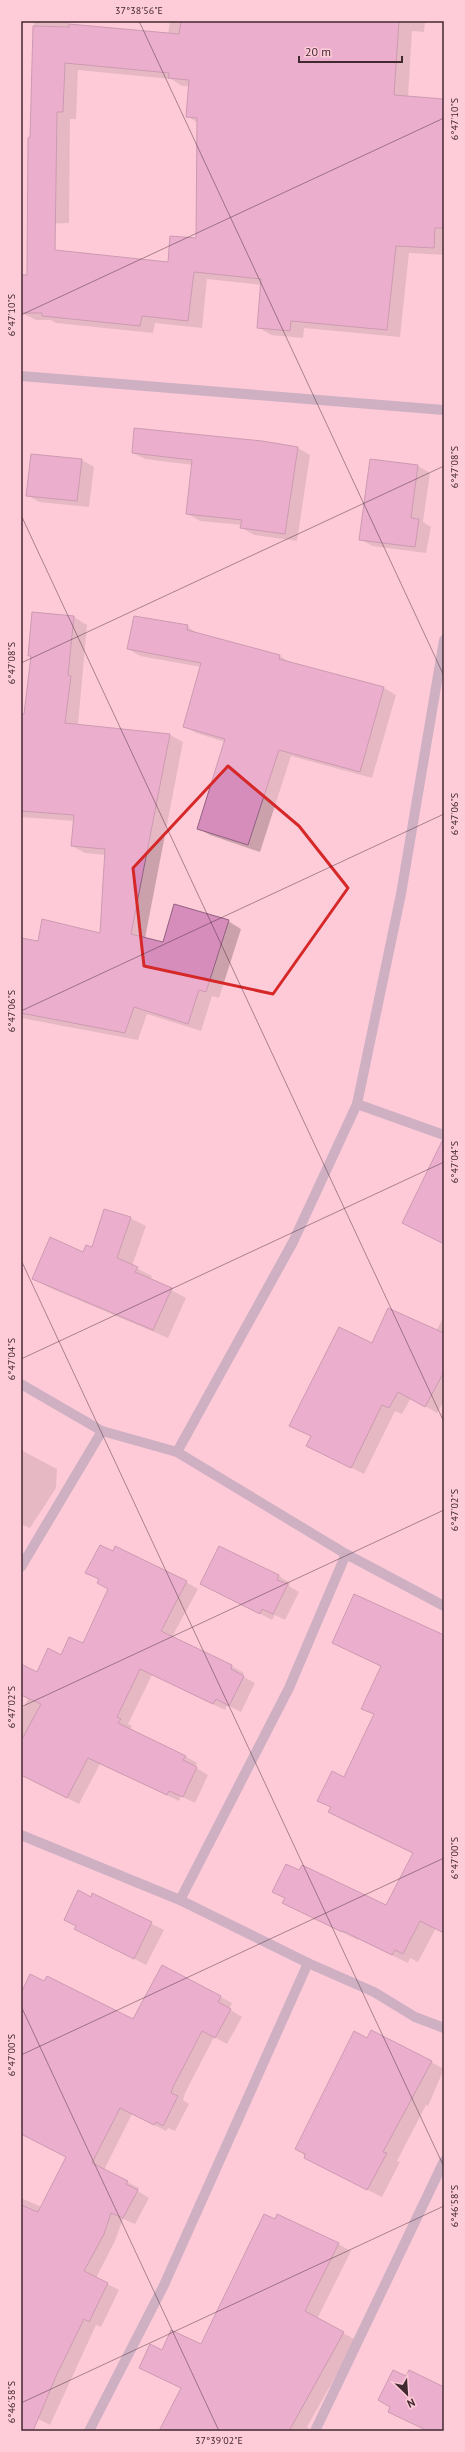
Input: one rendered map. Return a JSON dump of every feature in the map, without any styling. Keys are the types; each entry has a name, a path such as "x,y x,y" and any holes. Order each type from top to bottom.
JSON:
{"street":[{"path":"21,376 444,410"},
{"path":"177,1452 293,1242 357,1104 401,894 444,640"},
{"path":"357,1104 444,1135"},
{"path":"21,1384 102,1431 177,1452 346,1554 444,1606"},
{"path":"21,1567 102,1431"},
{"path":"180,1900 289,1688 346,1554"},
{"path":"21,1835 180,1900 308,1963 374,1992 415,2017 444,2028"},
{"path":"89,2431 164,2285 308,1963"},
{"path":"314,2431 444,2161"}],"highlighted area":[{"path":"228,766 299,826 348,888 273,994 144,966 133,868"}],"building":[{"path":"181,21 399,21 394,95 444,99 444,228 435,228 434,248 396,246 387,330 291,321 290,331 257,328 261,279 194,272 188,321 142,316 140,326 42,316 42,313 21,313 21,275 27,275 28,138 30,137 33,26 69,27 69,24 179,34","holes":["65,63 169,73 168,78 189,80 186,117 197,118 196,238 170,236 168,262 55,250 57,112 63,112"]},
{"path":"134,428 262,441 298,447 285,534 240,528 242,520 186,514 192,460 132,453"},
{"path":"31,454 82,459 77,501 26,496"},
{"path":"370,459 418,465 411,518 419,519 415,547 359,540"},
{"path":"32,612 74,616 68,675 71,676 65,723 170,734 131,934 163,942 174,904 229,920 206,992 199,990 188,1024 134,1007 125,1033 21,1013 21,938 38,941 42,919 100,933 105,849 71,846 74,815 21,811 21,714 24,714 31,656 28,656"},
{"path":"134,616 188,625 187,630 280,655 279,659 384,687 360,772 279,750 248,845 197,829 225,739 183,727 201,663 127,649"},
{"path":"442,1141 444,1141 444,1244 402,1223"},
{"path":"104,1209 131,1217 117,1258 138,1267 135,1272 172,1288 153,1330 32,1279 50,1237 83,1252 86,1245 92,1247"},
{"path":"388,1308 444,1333 444,1372 425,1407 398,1392 389,1408 382,1405 351,1468 306,1446 311,1436 289,1426 339,1327 372,1343"},
{"path":"100,1545 113,1551 115,1546 187,1581 161,1631 232,1665 231,1669 244,1676 229,1706 216,1699 213,1704 140,1669 117,1717 121,1719 118,1723 186,1756 183,1760 197,1767 183,1797 169,1791 167,1795 88,1758 67,1798 21,1775 21,1741 41,1704 21,1695 21,1664 37,1672 48,1648 61,1655 69,1637 83,1643 108,1589 97,1583 99,1579 85,1573"},
{"path":"219,1546 279,1575 277,1580 288,1584 273,1614 262,1609 260,1614 200,1584"},
{"path":"354,1594 444,1635 444,1933 420,1921 403,1954 395,1950 392,1955 343,1931 342,1932 282,1903 285,1898 272,1892 286,1864 299,1870 302,1865 386,1905 413,1853 328,1812 331,1807 317,1801 332,1771 344,1777 374,1714 361,1709 381,1666 332,1643"},
{"path":"78,1890 91,1897 92,1893 152,1922 134,1959 74,1929 76,1926 64,1920"},
{"path":"162,1965 221,1996 218,2002 231,2009 215,2038 202,2031 173,2087 171,2093 178,2096 163,2126 156,2122 154,2125 120,2108 92,2163 128,2181 126,2184 138,2190 123,2218 111,2213 104,2234 84,2271 108,2283 89,2322 84,2319 57,2374 33,2431 21,2431 21,2205 38,2212 66,2157 21,2134 21,1993 30,1974 44,1981 47,1976 133,2019"},
{"path":"371,2030 432,2061 383,2152 387,2153 367,2190 304,2158 305,2154 295,2149 354,2031 367,2038"},
{"path":"264,2214 275,2219 277,2214 339,2243 305,2311 344,2332 289,2431 159,2431 181,2388 139,2368 150,2344 162,2350 171,2330 201,2344"},
{"path":"393,2370 406,2376 409,2370 444,2387 444,2431 428,2431 388,2412 390,2407 378,2400"}]}
